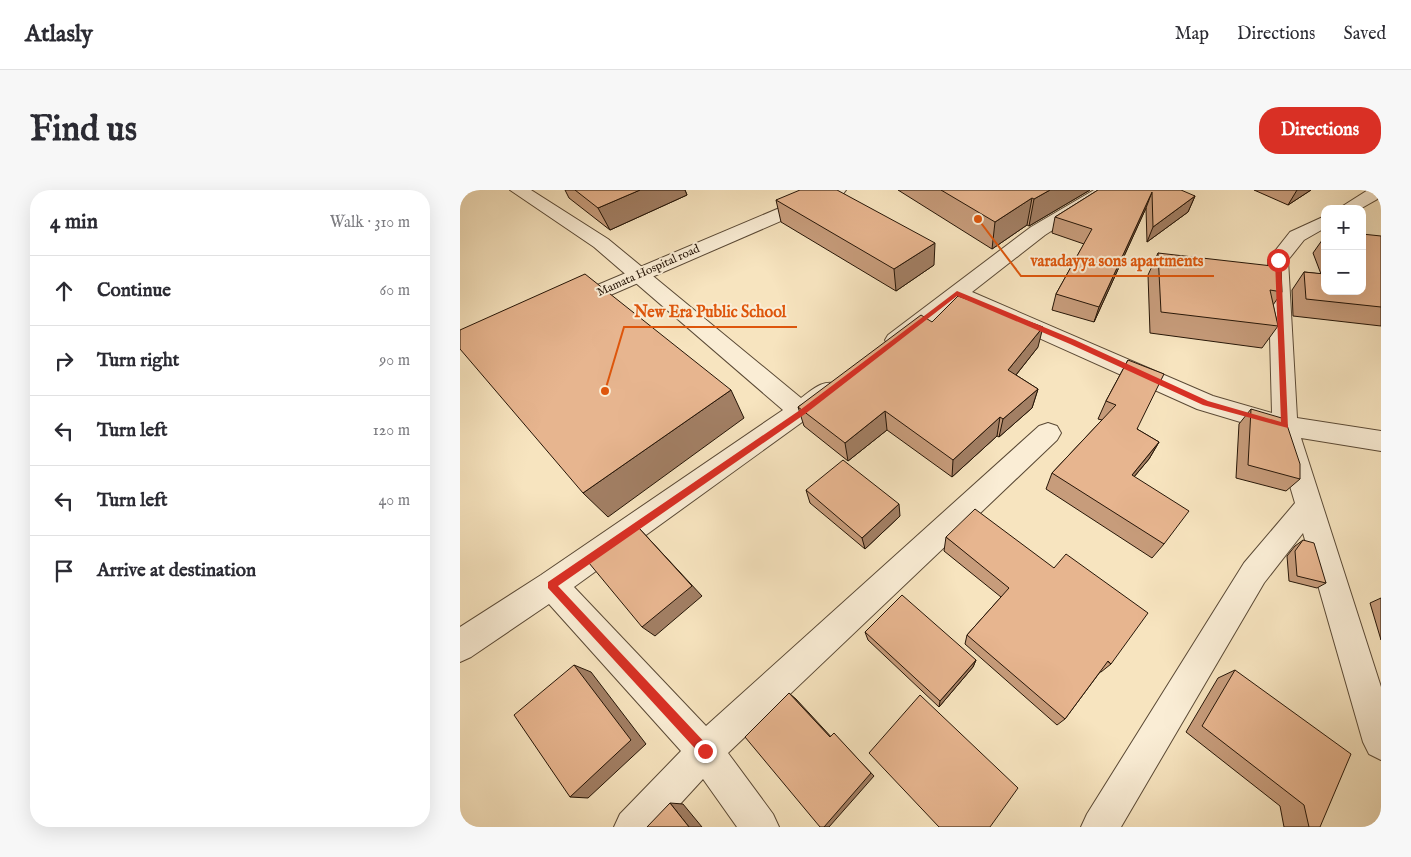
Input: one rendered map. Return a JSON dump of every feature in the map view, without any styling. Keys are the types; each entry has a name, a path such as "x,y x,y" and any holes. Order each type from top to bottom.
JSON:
{"street":[{"path":"519,190 601,243 802,412"},
{"name":"Mamata Hospital road","path":"551,305 794,190"},
{"name":"Mamata Hospital road","path":"630,269 837,190"},
{"path":"880,352 1038,231 1106,190"},
{"path":"1354,205 1381,190"},
{"path":"1321,223 1298,236 1278,260 1285,426 1381,742"},
{"path":"957,293 1072,342 1206,403 1285,426 1381,441"},
{"path":"460,646 552,585 802,412 849,376"},
{"path":"633,827 705,751 1048,433"},
{"path":"1100,827 1254,573 1309,506"},
{"path":"552,585 705,751 760,827"}],"building":[{"path":"575,190 640,190 598,208"},
{"path":"800,190 837,190 935,243 894,269 776,200"},
{"path":"941,190 1050,190 1034,199 1032,198 995,222"},
{"path":"1098,190 1181,190 1195,196 1153,227 1152,192 1099,307 1056,294 1092,229 1055,217"},
{"path":"1366,234 1381,236 1381,307 1306,299 1304,272 1321,274 1321,295 1366,295"},
{"path":"1158,253 1281,267 1282,292 1270,290 1278,326 1161,312"},
{"path":"585,274 731,390 583,493 460,349 460,330"},
{"path":"958,296 1043,327 1008,370 1038,389 1003,419 1000,417 953,460 885,411 845,443 798,407 921,315 932,322"},
{"path":"1128,360 1164,374 1137,429 1159,442 1132,475 1189,511 1164,544 1052,473 1116,405 1106,401"},
{"path":"1251,409 1285,419 1300,464 1300,479 1248,465"},
{"path":"843,460 899,504 862,538 806,490"},
{"path":"975,509 1054,568 1066,554 1148,613 1111,664 1108,661 1065,719 967,635 1009,588 946,537"},
{"path":"638,527 692,586 642,627 589,563"},
{"path":"1303,540 1314,543 1326,583 1297,576 1295,551"},
{"path":"902,595 976,660 940,701 865,632"},
{"path":"574,665 631,740 570,797 514,715"},
{"path":"1235,670 1351,754 1320,827 1309,827 1304,805 1202,726"},
{"path":"789,693 830,737 834,733 871,773 824,827 820,827 745,737"},
{"path":"920,695 1018,788 990,827 939,827 869,753"},
{"path":"670,803 689,827 647,827"}],"place":[{"name":"varadayya sons apartments","path":"978,219"},
{"name":"New Era Public School","path":"605,391"}],"route":[{"path":"705,751 552,585 802,412 957,293 1072,342 1206,403 1285,426 1278,260"}]}
